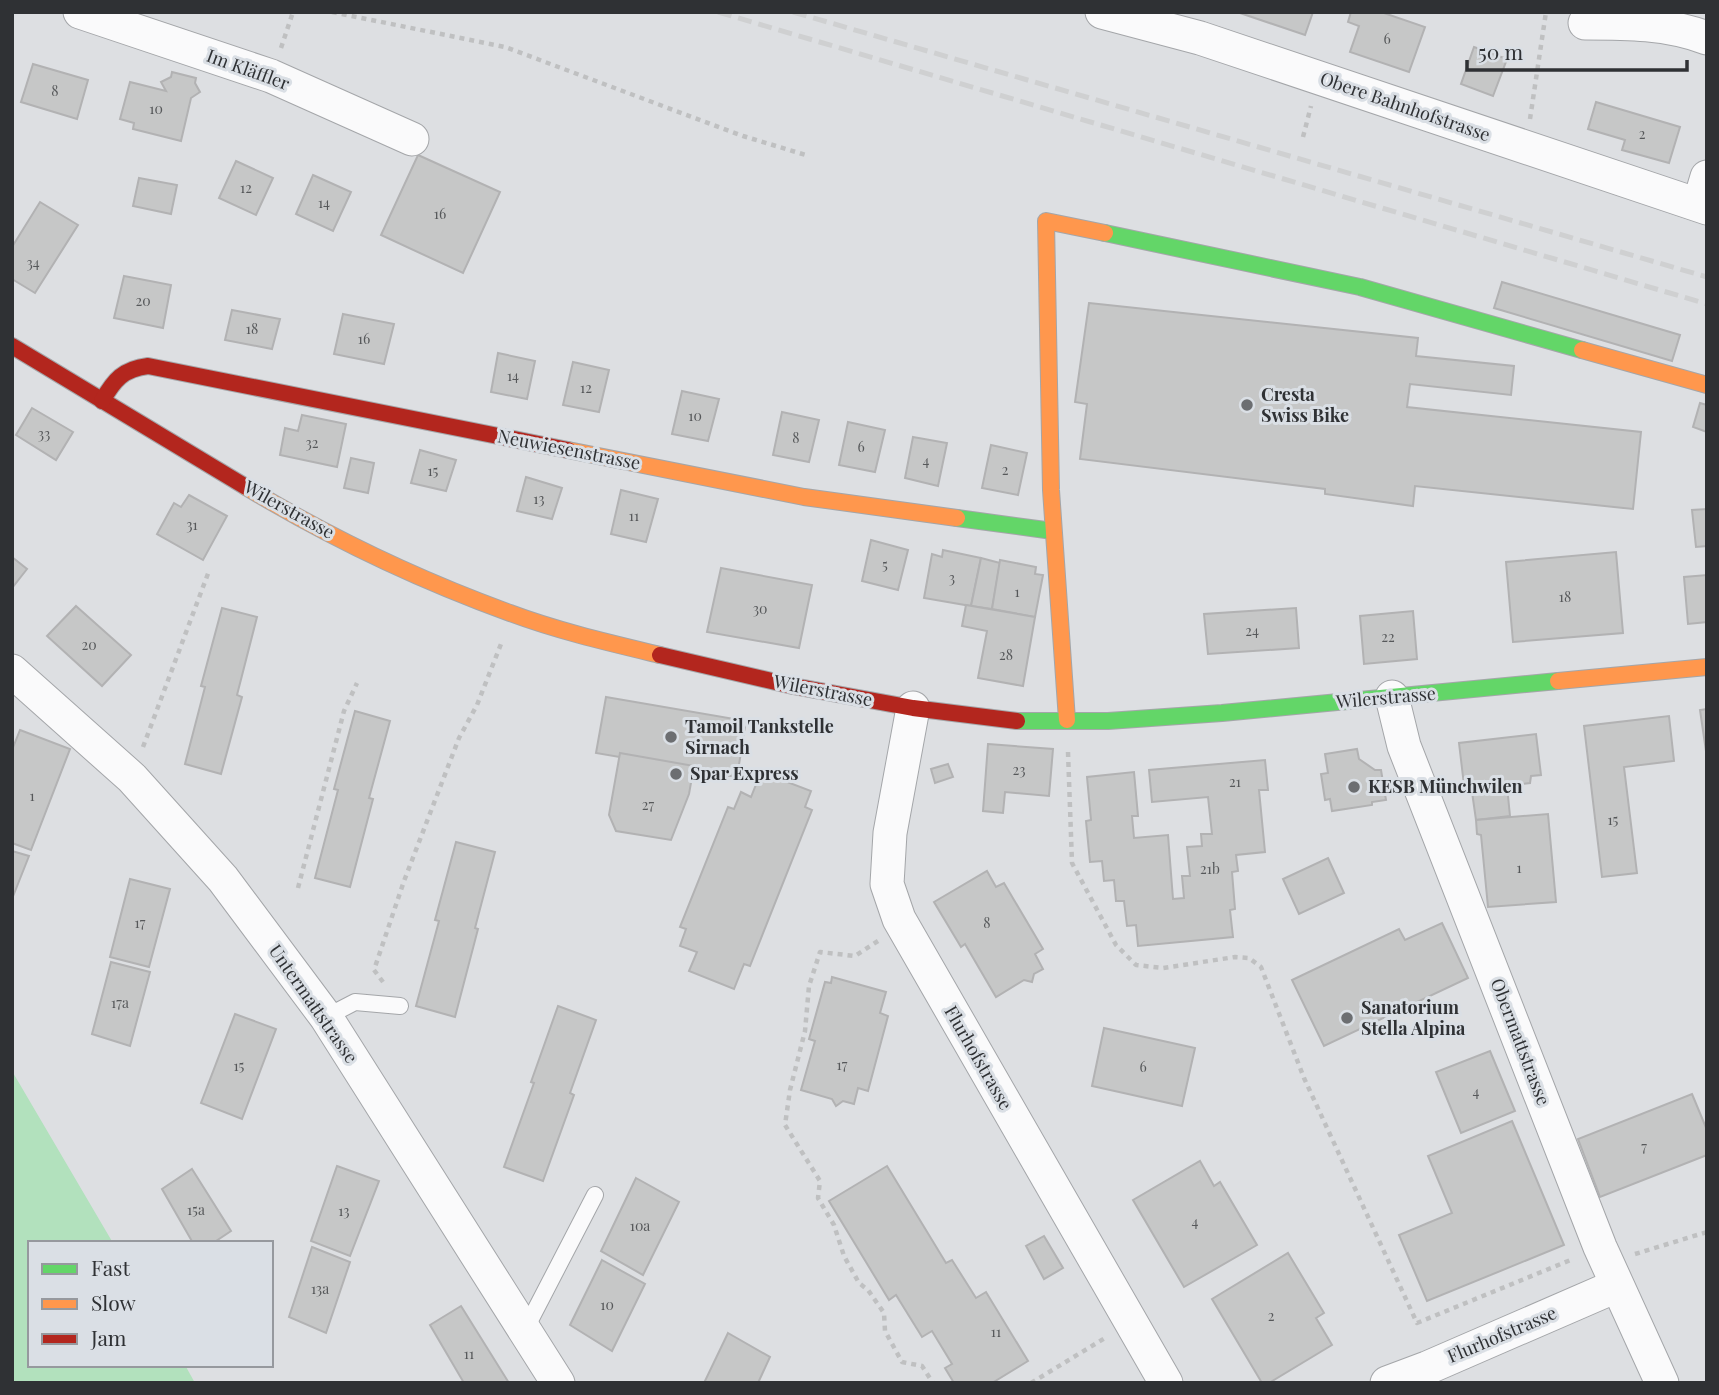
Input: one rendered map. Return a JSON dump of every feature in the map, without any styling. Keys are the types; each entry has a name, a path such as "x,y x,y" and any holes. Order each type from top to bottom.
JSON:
{"street":[{"name":"Im Kläffler","path":"80,12 271,76 412,139"},
{"name":"Obere Bahnhofstrasse","path":"1102,12 1200,38 1526,148 1704,196"},
{"path":"1584,23 1639,23 1686,30 1707,38"},
{"path":"1067,720 1054,531 1046,351 1046,220 1360,287 1707,385"},
{"name":"Wilerstrasse","path":"12,345 299,517 408,572 513,614 659,654 793,686 914,708 1017,721 1108,721 1222,713 1707,667"},
{"name":"Neuwiesenstrasse","path":"102,401 113,381 126,368 148,366 804,497 1054,531"},
{"name":"Untermattstrasse","path":"12,671 137,783 223,879 326,1017 558,1383"},
{"name":"Obermattstrasse","path":"1392,697 1404,746 1608,1265 1662,1383"},
{"name":"Flurhofstrasse","path":"914,708 890,833 887,884 898,919 1166,1383"},
{"name":"Flurhofstrasse","path":"1387,1383 1427,1368 1608,1265"}],"lane":[{"path":"326,1017 355,1002 400,1006"},
{"path":"525,1330 595,1195"}],"path":[{"path":"285,37 293,12"},
{"path":"332,12 505,47 743,136 809,156"},
{"path":"1526,148 1546,12"},
{"path":"146,738 209,571"},
{"path":"400,1006 374,970 404,881 459,738 477,705 513,614"},
{"path":"298,888 344,711 357,683"},
{"path":"1067,720 1072,863 1116,945 1136,965 1163,968 1235,957 1249,958 1261,967 1304,1078 1417,1323 1707,1232"},
{"path":"850,956 820,952 809,986 805,1031 790,1090 785,1125 820,1181 818,1198 834,1225 851,1271 884,1314 884,1331 891,1345 902,1362 922,1366 933,1383"},
{"path":"1031,1383 1129,1322"}],"green space":[{"path":"12,1071 112,1241 28,1241 28,1367 186,1367 195,1383 12,1383"}],"building":[{"path":"1237,12 1313,12 1305,35"},
{"path":"1351,12 1381,12 1425,27 1409,72 1350,52 1359,26 1348,22"},
{"path":"1474,47 1507,59 1493,96 1461,84"},
{"path":"33,64 88,80 77,119 21,102"},
{"path":"172,72 196,78 195,83 200,92 191,98 181,141 133,129 134,123 120,119 130,82 166,91 161,82 171,77"},
{"path":"1596,102 1680,127 1669,163 1622,150 1625,140 1588,129"},
{"path":"418,155 500,192 463,273 381,235"},
{"path":"236,161 273,178 256,215 219,198"},
{"path":"313,175 351,192 333,231 296,214"},
{"path":"139,178 177,185 171,214 133,206"},
{"path":"40,202 78,225 35,293 12,279 12,247"},
{"path":"124,276 171,285 163,328 114,318"},
{"path":"1502,282 1680,335 1672,361 1494,308"},
{"name":"Cresta Swiss Bike","path":"1089,303 1418,338 1416,356 1514,366 1511,395 1410,384 1407,407 1641,432 1633,509 1415,486 1413,506 1325,494 1325,489 1080,459 1087,404 1075,402"},
{"path":"232,310 280,319 272,349 225,340"},
{"path":"343,314 394,324 384,364 334,354"},
{"path":"498,353 535,361 527,399 491,392"},
{"path":"573,362 609,370 599,412 563,405"},
{"path":"682,391 719,399 708,441 672,434"},
{"path":"1700,403 1707,405 1707,432 1693,427"},
{"path":"32,408 73,432 56,460 16,435"},
{"path":"782,412 819,420 809,462 773,455"},
{"path":"302,415 346,424 337,467 280,455 285,428 298,431"},
{"path":"848,422 885,430 875,472 839,465"},
{"path":"913,437 947,443 938,486 905,478"},
{"path":"991,445 1027,453 1018,495 982,488"},
{"path":"420,450 456,460 446,491 411,483"},
{"path":"351,458 374,463 368,493 344,488"},
{"path":"526,477 562,488 552,519 517,511"},
{"path":"621,490 658,499 646,542 611,534"},
{"path":"189,495 227,516 203,560 157,534 174,503 181,507"},
{"path":"1707,509 1707,546 1696,547 1692,510"},
{"path":"871,540 908,550 898,590 862,581"},
{"path":"943,550 981,558 971,606 924,598 932,554 942,557"},
{"path":"1616,552 1623,633 1513,642 1506,562"},
{"path":"12,557 27,569 12,588"},
{"path":"981,558 1000,563 992,609 971,606"},
{"path":"1000,560 1036,567 1035,574 1043,575 1035,617 992,609"},
{"path":"721,568 812,585 799,648 707,632"},
{"path":"1707,575 1707,622 1688,624 1684,577"},
{"path":"966,605 1035,617 1023,686 978,678 987,631 962,626"},
{"path":"76,606 131,655 102,686 47,636"},
{"path":"222,608 257,617 237,695 242,697 221,774 185,764 205,687 201,686"},
{"path":"1296,608 1299,648 1208,654 1204,614"},
{"path":"1413,611 1417,659 1364,664 1360,616"},
{"name":"Tamoil Tankstelle Sirnach","path":"606,697 746,721 737,777 596,753"},
{"path":"1707,709 1707,758 1700,710"},
{"path":"355,711 390,721 369,798 373,799 350,887 315,878 338,790 334,789"},
{"path":"1669,716 1674,761 1624,767 1637,873 1602,877 1584,726"},
{"path":"20,730 70,749 31,850 12,843 12,750"},
{"path":"1536,734 1541,775 1531,776 1530,783 1507,786 1510,816 1476,820 1471,785 1464,785 1459,743"},
{"path":"988,744 1053,749 1049,796 1005,792 1003,813 983,811"},
{"name":"KESB Münchwilen","path":"1357,749 1359,759 1375,770 1381,770 1386,800 1372,802 1372,805 1332,811 1330,799 1325,800 1321,774 1328,773 1325,754"},
{"path":"620,753 694,766 689,794 671,840 616,831 609,815"},
{"path":"1265,760 1268,790 1259,790 1265,852 1236,855 1238,871 1232,872 1235,909 1230,910 1233,937 1138,946 1136,925 1127,926 1124,901 1116,901 1114,880 1104,881 1102,861 1090,862 1086,821 1091,820 1087,777 1134,772 1138,816 1132,816 1134,838 1168,835 1173,899 1184,898 1182,876 1190,876 1187,847 1202,846 1201,834 1212,834 1208,797 1152,802 1149,770"},
{"path":"948,764 953,777 935,783 931,769"},
{"path":"761,772 811,791 805,807 812,810 750,966 744,964 734,989 689,971 697,952 680,946 686,929 680,927 728,807 734,809 741,792 751,797"},
{"path":"1548,814 1556,902 1488,907 1481,835 1477,834 1476,820"},
{"path":"456,842 495,852 455,1017 416,1006 439,921 435,920"},
{"path":"12,851 29,856 12,899"},
{"path":"1328,858 1344,893 1299,914 1283,879"},
{"path":"987,871 996,887 1004,883 1043,949 1035,954 1043,969 1034,974 1032,982 1024,980 996,997 965,944 961,947 934,902"},
{"path":"130,879 170,889 149,967 110,957"},
{"path":"1442,923 1468,978 1324,1046 1292,980 1399,929 1405,940"},
{"path":"111,962 150,972 130,1046 92,1034"},
{"path":"832,977 886,992 880,1013 888,1016 868,1091 858,1088 854,1104 843,1101 836,1106 832,1099 801,1090 815,1041 809,1039 825,982 831,983"},
{"path":"558,1006 596,1020 570,1093 574,1095 543,1181 504,1167"},
{"path":"235,1014 276,1029 242,1119 201,1103"},
{"path":"1104,1028 1195,1048 1182,1106 1092,1086"},
{"path":"1490,1051 1515,1111 1461,1133 1436,1072"},
{"path":"1692,1094 1707,1130 1707,1155 1600,1197 1578,1139"},
{"path":"1512,1121 1564,1245 1427,1301 1399,1235 1452,1213 1428,1156"},
{"path":"1200,1161 1214,1186 1220,1182 1257,1245 1184,1287 1133,1200"},
{"path":"337,1166 379,1181 350,1256 311,1241"},
{"path":"887,1166 946,1263 952,1260 976,1298 986,1292 1028,1361 992,1383 954,1383 945,1368 952,1364 932,1331 922,1337 896,1295 889,1300 829,1201"},
{"path":"192,1169 231,1231 216,1241 192,1241 162,1189"},
{"path":"636,1178 679,1202 643,1275 601,1251"},
{"path":"1044,1236 1063,1268 1044,1279 1026,1246"},
{"path":"312,1247 350,1262 326,1333 289,1317"},
{"path":"1288,1253 1324,1313 1316,1318 1332,1345 1269,1383 1262,1383 1212,1299"},
{"path":"602,1260 645,1284 612,1351 570,1325"},
{"path":"461,1306 509,1383 464,1383 430,1325"},
{"path":"728,1333 770,1357 758,1383 704,1383"}],"railway":[{"path":"718,12 1707,304"},
{"path":"793,12 1707,277"}],"traffic: fast":[{"path":"1105,233 1360,287 1582,350"},
{"path":"957,518 1053,531"},
{"path":"1017,721 1108,721 1222,713 1558,681"}],"traffic: slow":[{"path":"1067,720 1051,490 1046,221 1105,233"},
{"path":"1582,350 1707,385"},
{"path":"568,450 804,497 957,518"},
{"path":"246,487 342,540 442,586 547,625 660,655"},
{"path":"1558,681 1707,667"}],"traffic: jam":[{"path":"12,346 246,487"},
{"path":"102,401 120,377 132,370 148,366 568,450"},
{"path":"660,655 793,686 913,708 1017,721"}],"place":[{"name":"Cresta Swiss Bike","path":"1247,405"},
{"name":"Tamoil Tankstelle Sirnach","path":"671,737"},
{"name":"Spar Express","path":"676,774"},
{"name":"KESB Münchwilen","path":"1354,787"},
{"name":"Sanatorium Stella Alpina","path":"1347,1018"}]}
